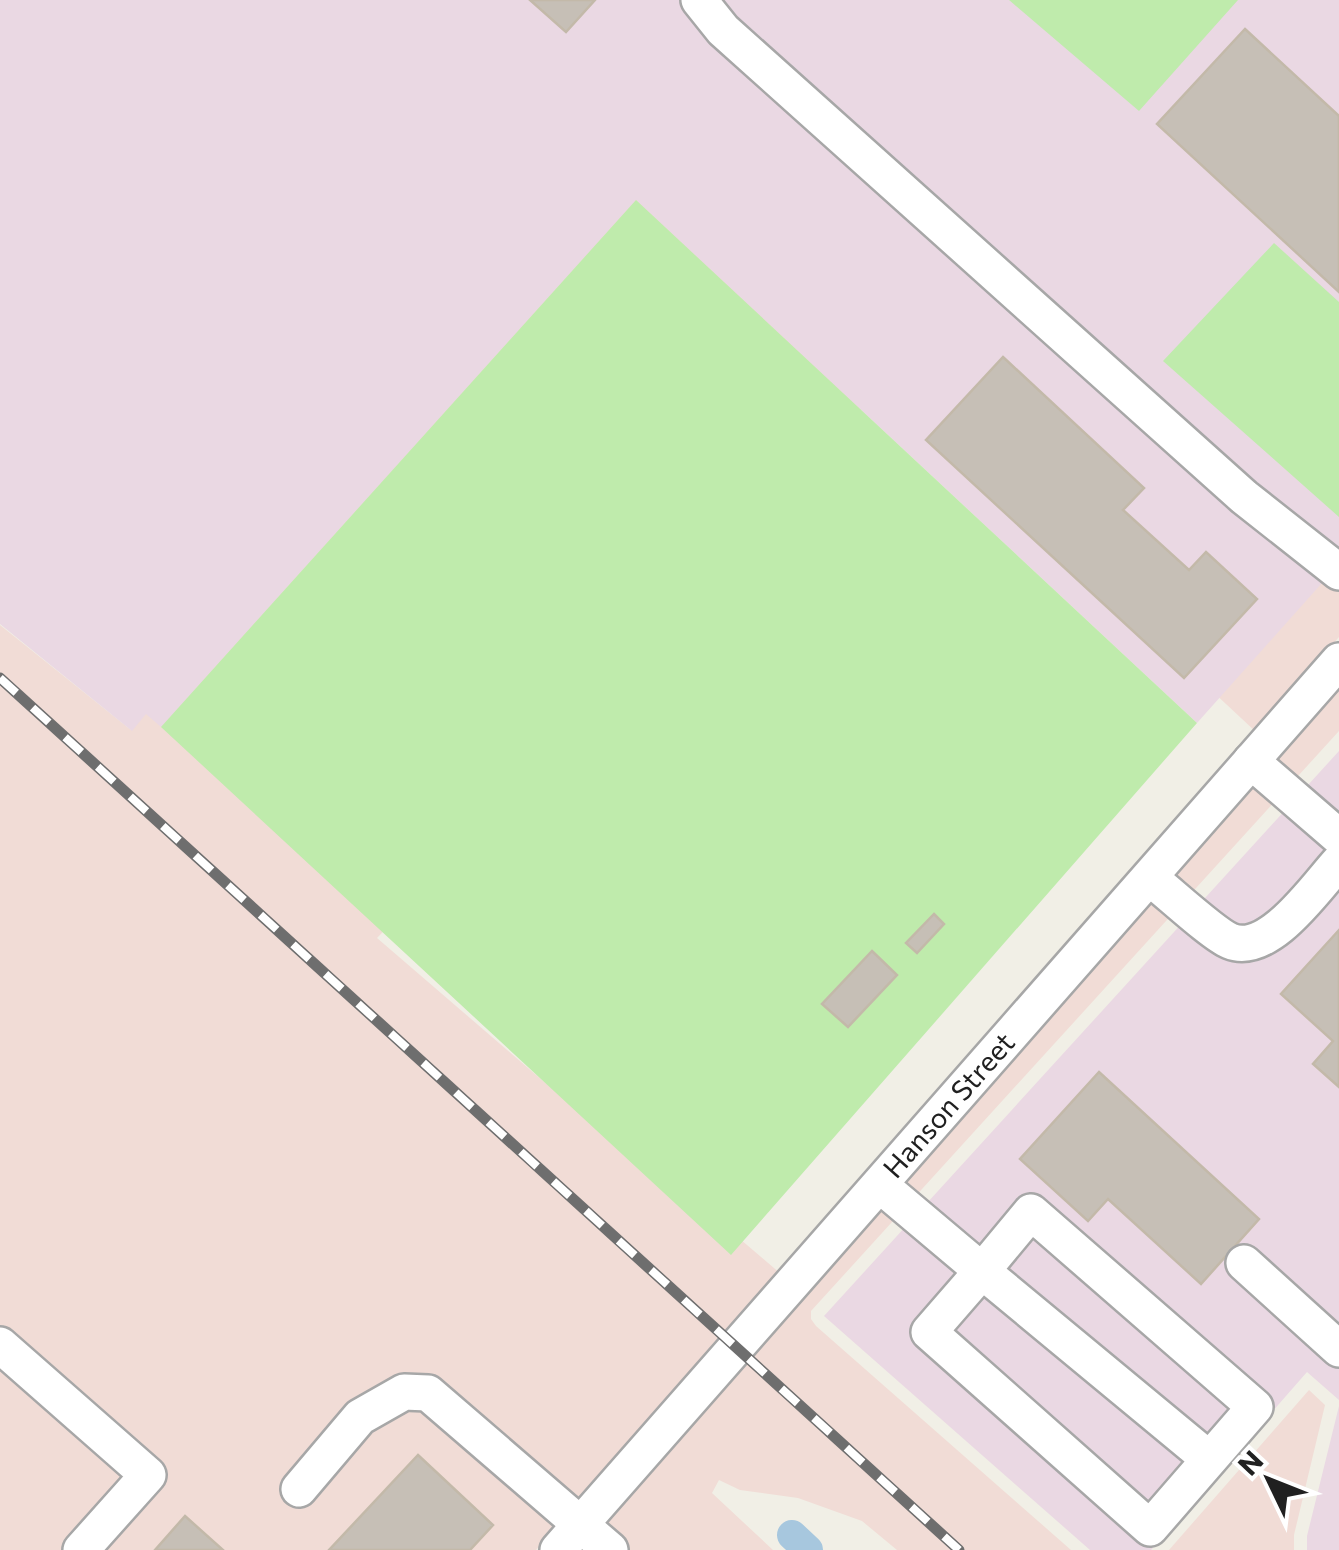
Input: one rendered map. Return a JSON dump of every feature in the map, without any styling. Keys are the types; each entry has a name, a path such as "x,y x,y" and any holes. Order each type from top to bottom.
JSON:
{"street":[{"path":"699,0 723,30 1244,497 1339,572"},
{"name":"Hanson Street","path":"570,1537 1339,662"},
{"path":"1251,762 1339,837"},
{"path":"1150,878 1230,941 1248,943 1275,932 1339,862"},
{"path":"880,1186 1209,1459"},
{"path":"1031,1212 1255,1407 1150,1528 929,1332 982,1270 1031,1212"},
{"path":"1244,1263 1339,1349"},
{"path":"0,1345 148,1476 80,1550"},
{"path":"299,1489 360,1417 404,1392 428,1392 570,1537 610,1550"}],"shaded area":[{"path":"0,0 1339,0 1339,564 1197,723 636,200 161,727 146,714 132,731 0,624"},
{"path":"754,0 1339,0 1339,637 1256,732 883,384 600,709 377,938 664,1185 672,1181 781,1274 536,1550 0,1550 0,625 131,730"},
{"path":"1339,686 1339,731 811,1311 816,1326 1071,1550 897,1550 862,1521 798,1498 740,1490 719,1480 712,1493 773,1550 580,1550"},
{"path":"1339,751 1339,1400 1307,1372 1151,1550 1090,1550 824,1316"},
{"path":"1309,1390 1325,1405 1294,1535 1294,1550 1169,1550"},
{"path":"1339,1406 1339,1550 1307,1550 1307,1536"}],"green space":[{"path":"1009,0 1238,0 1139,111"},
{"path":"636,200 1197,723 731,1255 161,727"},
{"path":"1274,243 1339,302 1339,517 1163,361"}],"building":[{"path":"530,0 595,0 566,32"},
{"path":"1245,29 1339,116 1339,292 1157,124"},
{"path":"1003,357 1144,488 1123,510 1189,570 1206,552 1257,599 1184,678 926,440"},
{"path":"934,914 944,924 917,953 906,943"},
{"path":"1339,930 1339,1087 1313,1064 1333,1041 1281,994"},
{"path":"872,951 897,975 848,1027 822,1004"},
{"path":"1099,1072 1259,1219 1201,1284 1108,1199 1088,1221 1020,1159"},
{"path":"418,1455 493,1525 470,1550 329,1550"},
{"path":"185,1516 223,1550 155,1550"}],"waterway":[{"path":"792,1535 808,1550"}],"railway":[{"path":"0,678 959,1550"}]}
